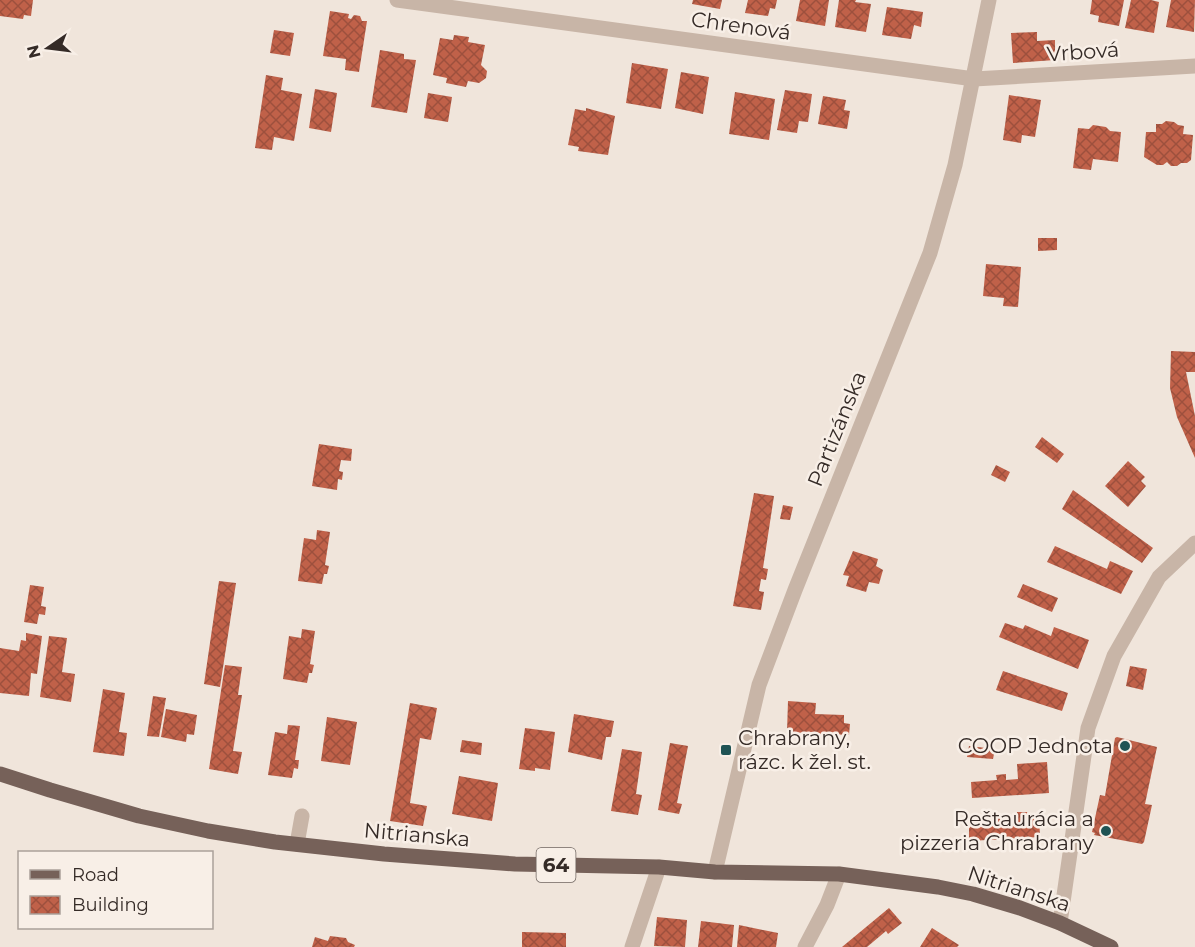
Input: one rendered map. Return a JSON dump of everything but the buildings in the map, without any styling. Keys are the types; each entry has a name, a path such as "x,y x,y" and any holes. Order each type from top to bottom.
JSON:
{"main road":[{"name":"Nitrianska","path":"0,774 139,816 208,831 297,844 384,854 515,864 659,867 715,872 839,874 938,887 973,894 1020,908 1060,923 1111,947"}],"street":[{"name":"Chrenová","path":"396,0 974,80"},
{"name":"Partizánska","path":"715,872 759,685 930,253 955,165 990,0"},
{"name":"Vrbová","path":"974,80 1195,66"},
{"path":"1060,923 1088,728 1106,676 1114,656 1158,577 1195,543"},
{"path":"297,844 302,816"},
{"path":"632,947 659,867"},
{"path":"805,947 827,905 839,874"}],"place":[{"name":"COOP Jednota","path":"1125,746"},
{"name":"Chrabrany, rázc. k žel. st.","path":"726,750"},
{"name":"Reštaurácia a pizzeria Chrabrany","path":"1106,831"}]}
